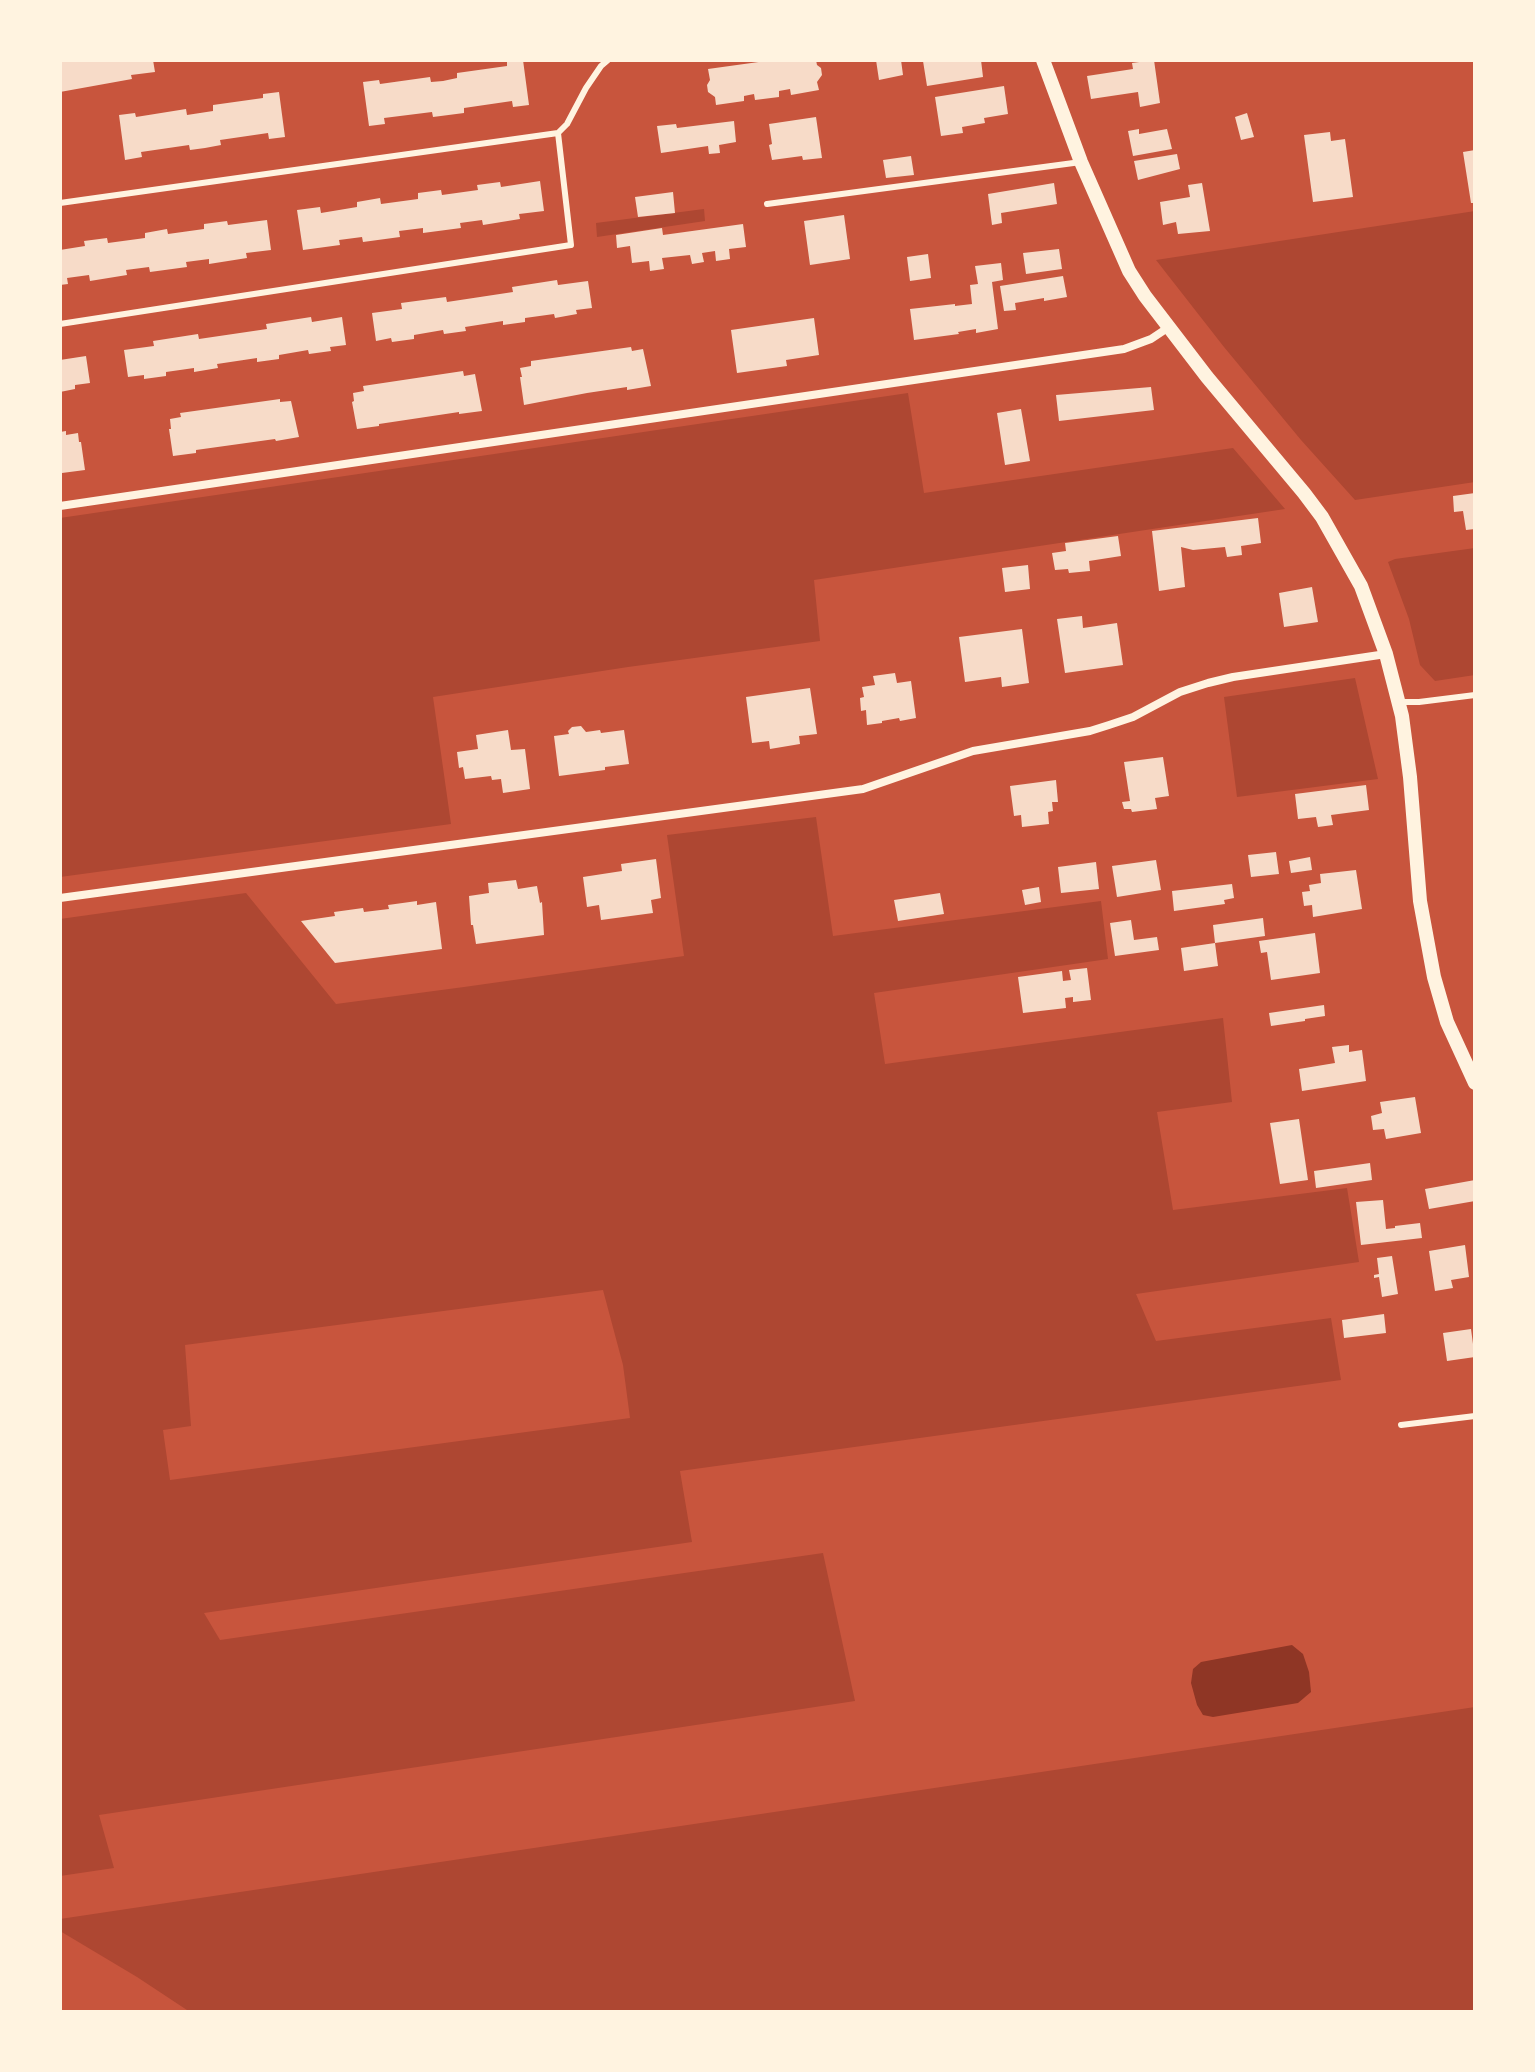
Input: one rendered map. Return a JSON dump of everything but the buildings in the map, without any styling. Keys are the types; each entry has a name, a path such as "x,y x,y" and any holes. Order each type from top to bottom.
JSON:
{"street":[{"path":"1043,60 1081,162 1129,271 1207,377 1322,517 1361,586 1386,654 1407,744 1420,901 1434,977 1447,1022 1475,1083"},
{"path":"60,506 1124,349 1151,339 1169,327"},
{"path":"60,898 863,789 973,751 1090,731 1133,717 1180,692 1208,683 1386,654"}],"lane":[{"path":"60,203 558,133 608,60"},
{"path":"60,324 571,245 558,133"},
{"path":"767,204 1081,162"},
{"path":"1399,702 1475,695"},
{"path":"1401,1425 1475,1416"}],"shaded area":[{"path":"704,209 705,221 597,237 596,223"},
{"path":"1475,211 1475,482 1355,500 1301,440 1156,260"},
{"path":"908,393 924,493 1233,448 1285,509 814,580 820,641 433,697 451,824 60,877 60,518"},
{"path":"1475,548 1475,675 1435,681 1420,665 1409,619 1388,562"},
{"path":"1355,678 1378,779 1237,797 1224,697"},
{"path":"816,817 833,936 1101,901 1108,959 874,993 885,1064 1223,1018 1232,1102 1157,1112 1173,1210 1347,1188 1359,1262 1136,1294 1156,1341 1331,1318 1341,1380 680,1471 692,1542 204,1613 220,1640 823,1553 855,1701 99,1815 114,1868 60,1876 60,919 246,893 336,1004 464,987 684,956 667,835","holes":["603,1290 623,1365 630,1418 170,1480 163,1430 191,1426 185,1345"]},
{"path":"1292,1645 1303,1654 1309,1672 1311,1692 1298,1703 1213,1717 1203,1715 1191,1683 1193,1669 1201,1662"},
{"path":"1475,1707 1475,2012 190,2012 60,1931 60,1919"}]}
